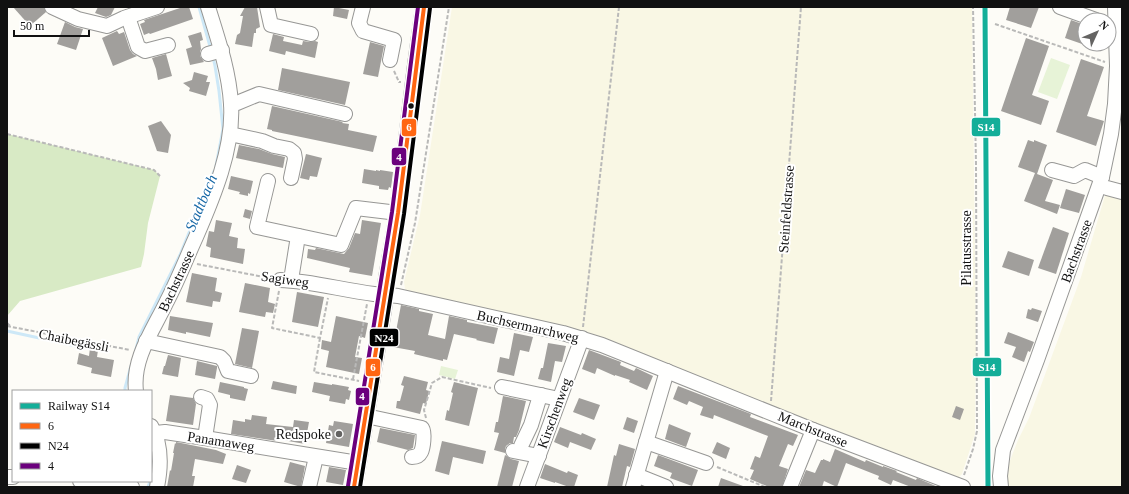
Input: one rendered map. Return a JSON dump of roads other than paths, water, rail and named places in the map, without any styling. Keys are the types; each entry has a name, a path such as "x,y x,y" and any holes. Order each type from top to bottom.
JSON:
{"main road":[{"path":"354,487 372,383 384,294 398,213 424,7"}],"street":[{"path":"52,7 78,19 107,26 157,7"},
{"name":"Bachstrasse","path":"136,390 135,384 139,349 167,302 207,212 225,159 230,134 231,104 228,80 215,52 208,7"},
{"path":"267,7 271,25 311,34"},
{"path":"363,7 359,23 363,31 394,40 390,60"},
{"path":"1060,7 1077,13"},
{"path":"128,17 138,47 146,51 168,45"},
{"name":"Bachstrasse","path":"1001,487 1000,476 1003,450 1104,182 1115,104 1117,66 1115,52"},
{"path":"231,104 237,104 259,94 345,114"},
{"path":"230,134 289,149 294,153 295,159 291,178"},
{"path":"1052,170 1074,176 1085,170 1122,192"},
{"path":"268,181 257,227 341,245 356,208 398,213"},
{"name":"Sagiweg","path":"298,236 284,280 384,294"},
{"name":"Buchsermarchweg","path":"384,294 582,338 667,371"},
{"name":"Kirschenweg","path":"528,487 582,338"},
{"path":"139,349 220,357 224,361 228,371 251,376"},
{"path":"666,487 635,481 667,371"},
{"name":"Marchstrasse","path":"667,371 813,430 961,486"},
{"path":"498,388 559,399"},
{"path":"539,456 517,448 531,425 541,395"},
{"path":"201,396 207,399 210,405 205,438"},
{"path":"366,416 422,428 424,435 421,452 412,458"},
{"path":"153,429 159,448 160,463 157,487"},
{"name":"Panamaweg","path":"153,429 358,463"},
{"path":"790,487 813,430"},
{"path":"646,442 706,463"},
{"path":"309,487 316,457"},
{"path":"89,482 132,487"}],"waterway":[{"name":"Stadtbach","path":"199,7 211,50"},
{"name":"Stadtbach","path":"213,57 219,91 223,129 216,166"},
{"name":"Stadtbach","path":"136,349 139,337 180,255 214,171"},
{"path":"7,331 76,346"},
{"name":"Stadtbach","path":"125,390 131,366"},
{"name":"Stadtbach","path":"152,473 153,453"},
{"name":"Stadtbach","path":"148,487 150,482"}],"rail line":[{"name":"S14","path":"985,7 988,487"}],"place":[{"name":"Redspoke","path":"339,434"}]}
